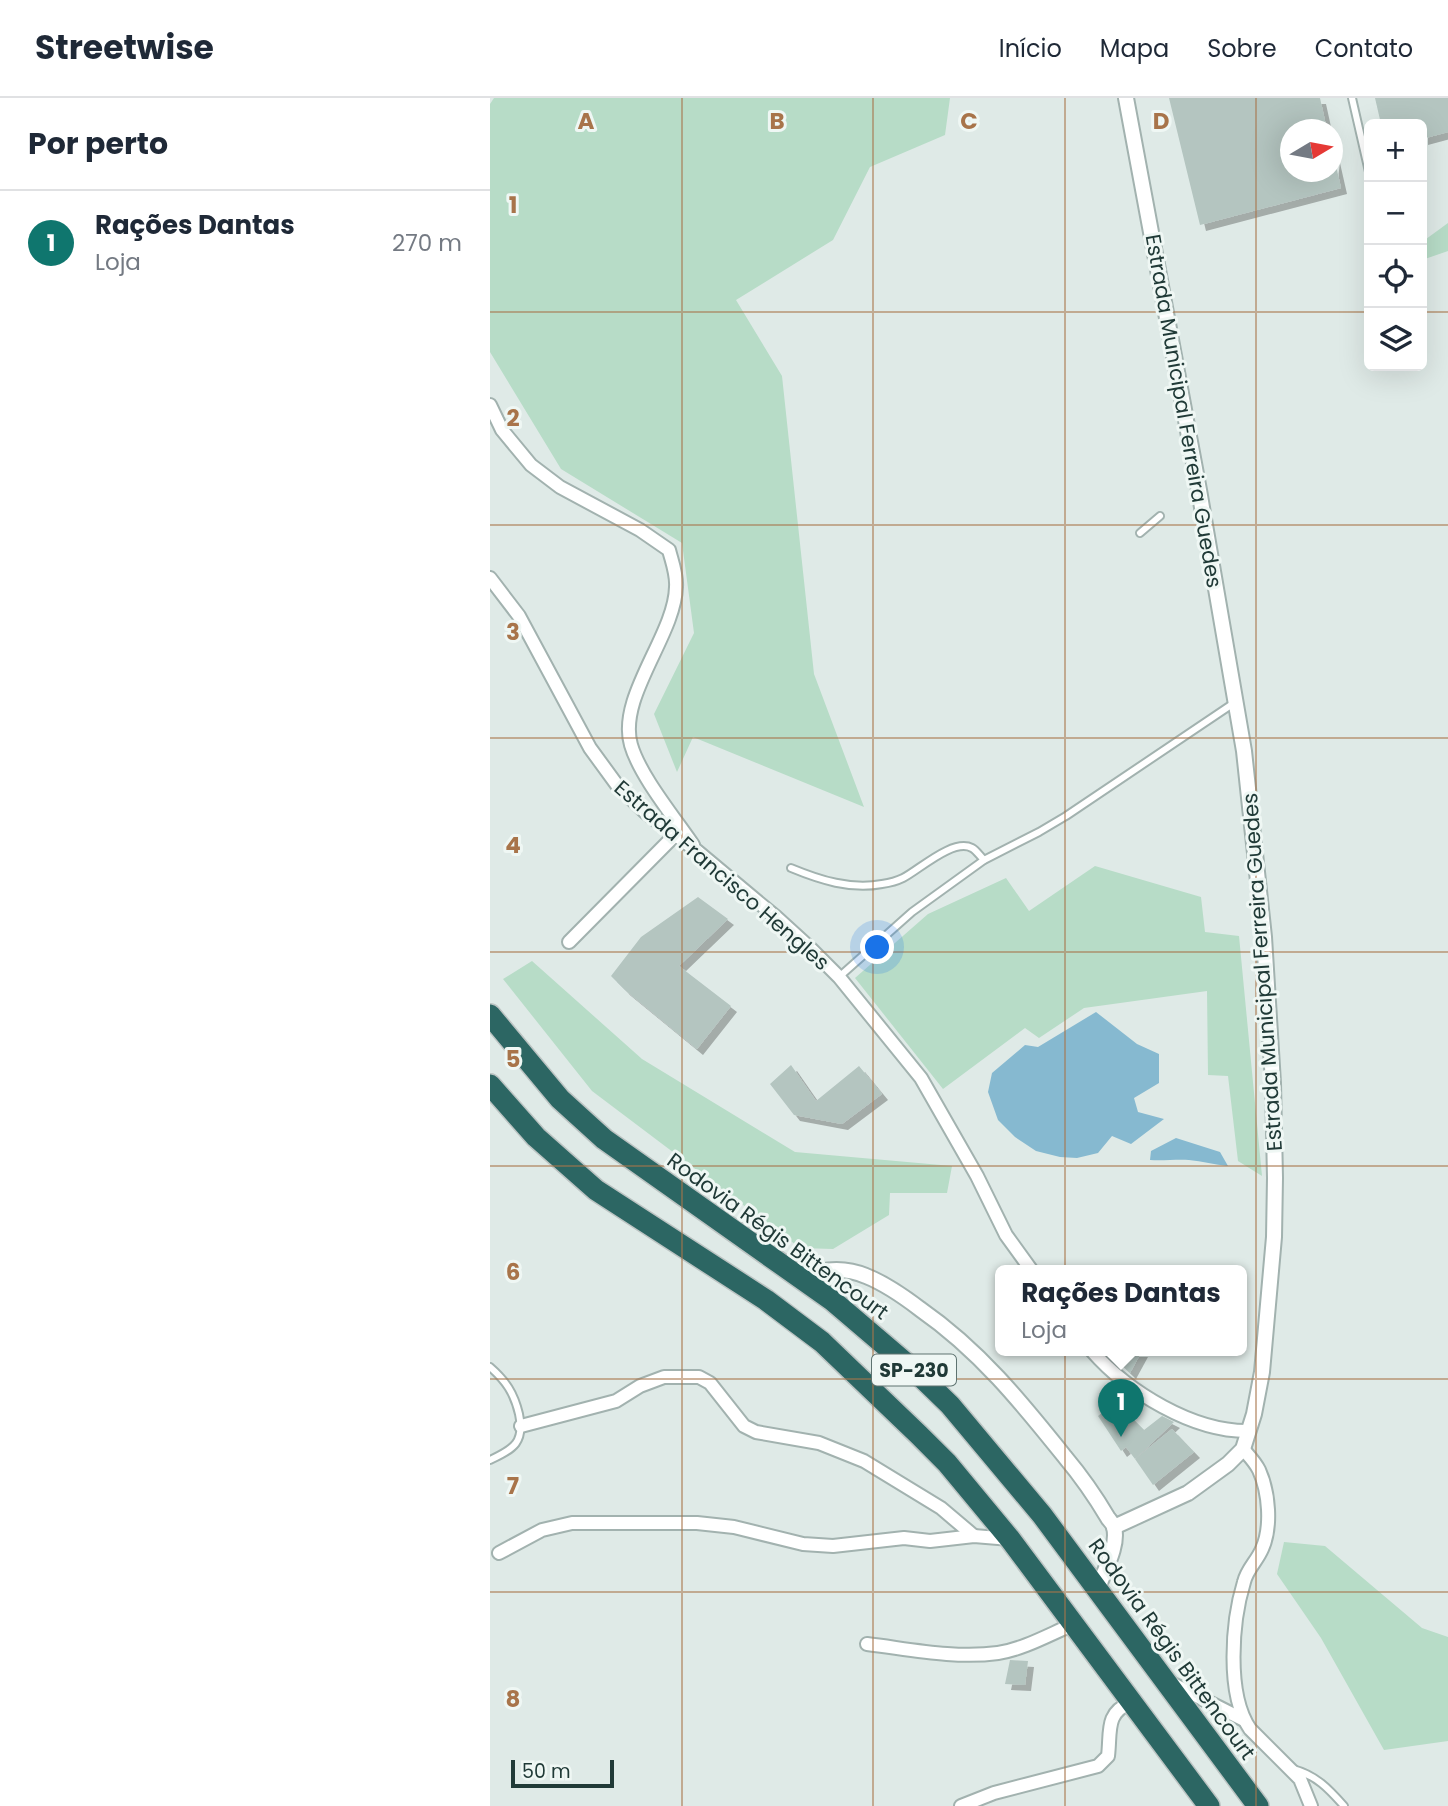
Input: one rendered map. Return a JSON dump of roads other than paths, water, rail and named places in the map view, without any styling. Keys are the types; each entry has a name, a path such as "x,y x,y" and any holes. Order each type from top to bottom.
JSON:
{"highway":[{"name":"Rodovia Régis Bittencourt","path":"490,1015 560,1099 604,1139 833,1301 887,1346 950,1405 1042,1515 1258,1806"},
{"name":"SP-230","path":"490,1085 529,1131 596,1190 766,1300 822,1342 919,1435 1010,1539 1209,1806"},
{"path":"490,1096 529,1131"}],"street":[{"name":"Estrada Municipal Ferreira Guedes","path":"1114,1527 1188,1493 1217,1473 1243,1449 1254,1414 1262,1372 1274,1237 1275,1178 1273,1083 1260,890 1249,787 1202,503 1126,98"},
{"path":"490,405 502,430 531,465 560,487 640,530 669,550 675,572 674,606 638,691 628,730 631,746 644,771 697,851"},
{"name":"Estrada Francisco Hengles","path":"490,578 519,616 590,748 617,785 776,917 839,977 921,1078 977,1176 1006,1235 1028,1265"},
{"path":"569,942 675,835"},
{"path":"799,1278 819,1270 838,1269 863,1274 885,1284 944,1326 994,1372 1094,1494 1114,1527 1113,1546 1097,1588"},
{"path":"1098,1356 1138,1392 1171,1411 1221,1427 1249,1431"},
{"path":"522,1426 616,1402 640,1386 664,1377 699,1377 710,1383 744,1426 756,1432 819,1443 864,1461 941,1508 974,1536"},
{"path":"1243,1449 1258,1467 1267,1503 1265,1543 1243,1583 1234,1649 1238,1700 1244,1720"},
{"path":"499,1553 542,1530 572,1523 697,1523 734,1527 803,1544 833,1546 904,1538 930,1541 974,1536 1010,1539"},
{"path":"867,1644 956,1654 999,1653 1026,1645 1074,1624"},
{"path":"1164,1680 1244,1720 1291,1769 1307,1791 1311,1806"},
{"path":"961,1806 1006,1789 1098,1766 1108,1756 1111,1719 1118,1708 1130,1703"}],"lane":[{"path":"1352,98 1364,150"},
{"path":"1140,533 1160,516"},
{"path":"839,977 912,912 984,860 1066,816 1236,702"},
{"path":"791,868 824,880 864,886 901,879 930,860 963,846 972,848 984,860"},
{"path":"490,1367 514,1395 522,1426 516,1444 508,1452 490,1460"},
{"path":"1291,1769 1315,1777 1331,1790 1344,1806"}],"water":[{"path":"1096,1012 1137,1044 1159,1054 1159,1083 1134,1098 1138,1112 1164,1119 1131,1144 1112,1136 1098,1153 1077,1158 1036,1151 1015,1137 998,1120 988,1092 992,1073 1025,1045 1038,1047"},
{"path":"1176,1138 1220,1152 1228,1166 1189,1160 1150,1160 1151,1151"}],"place":[{"name":"Rações Dantas","path":"1121,1437"}]}
